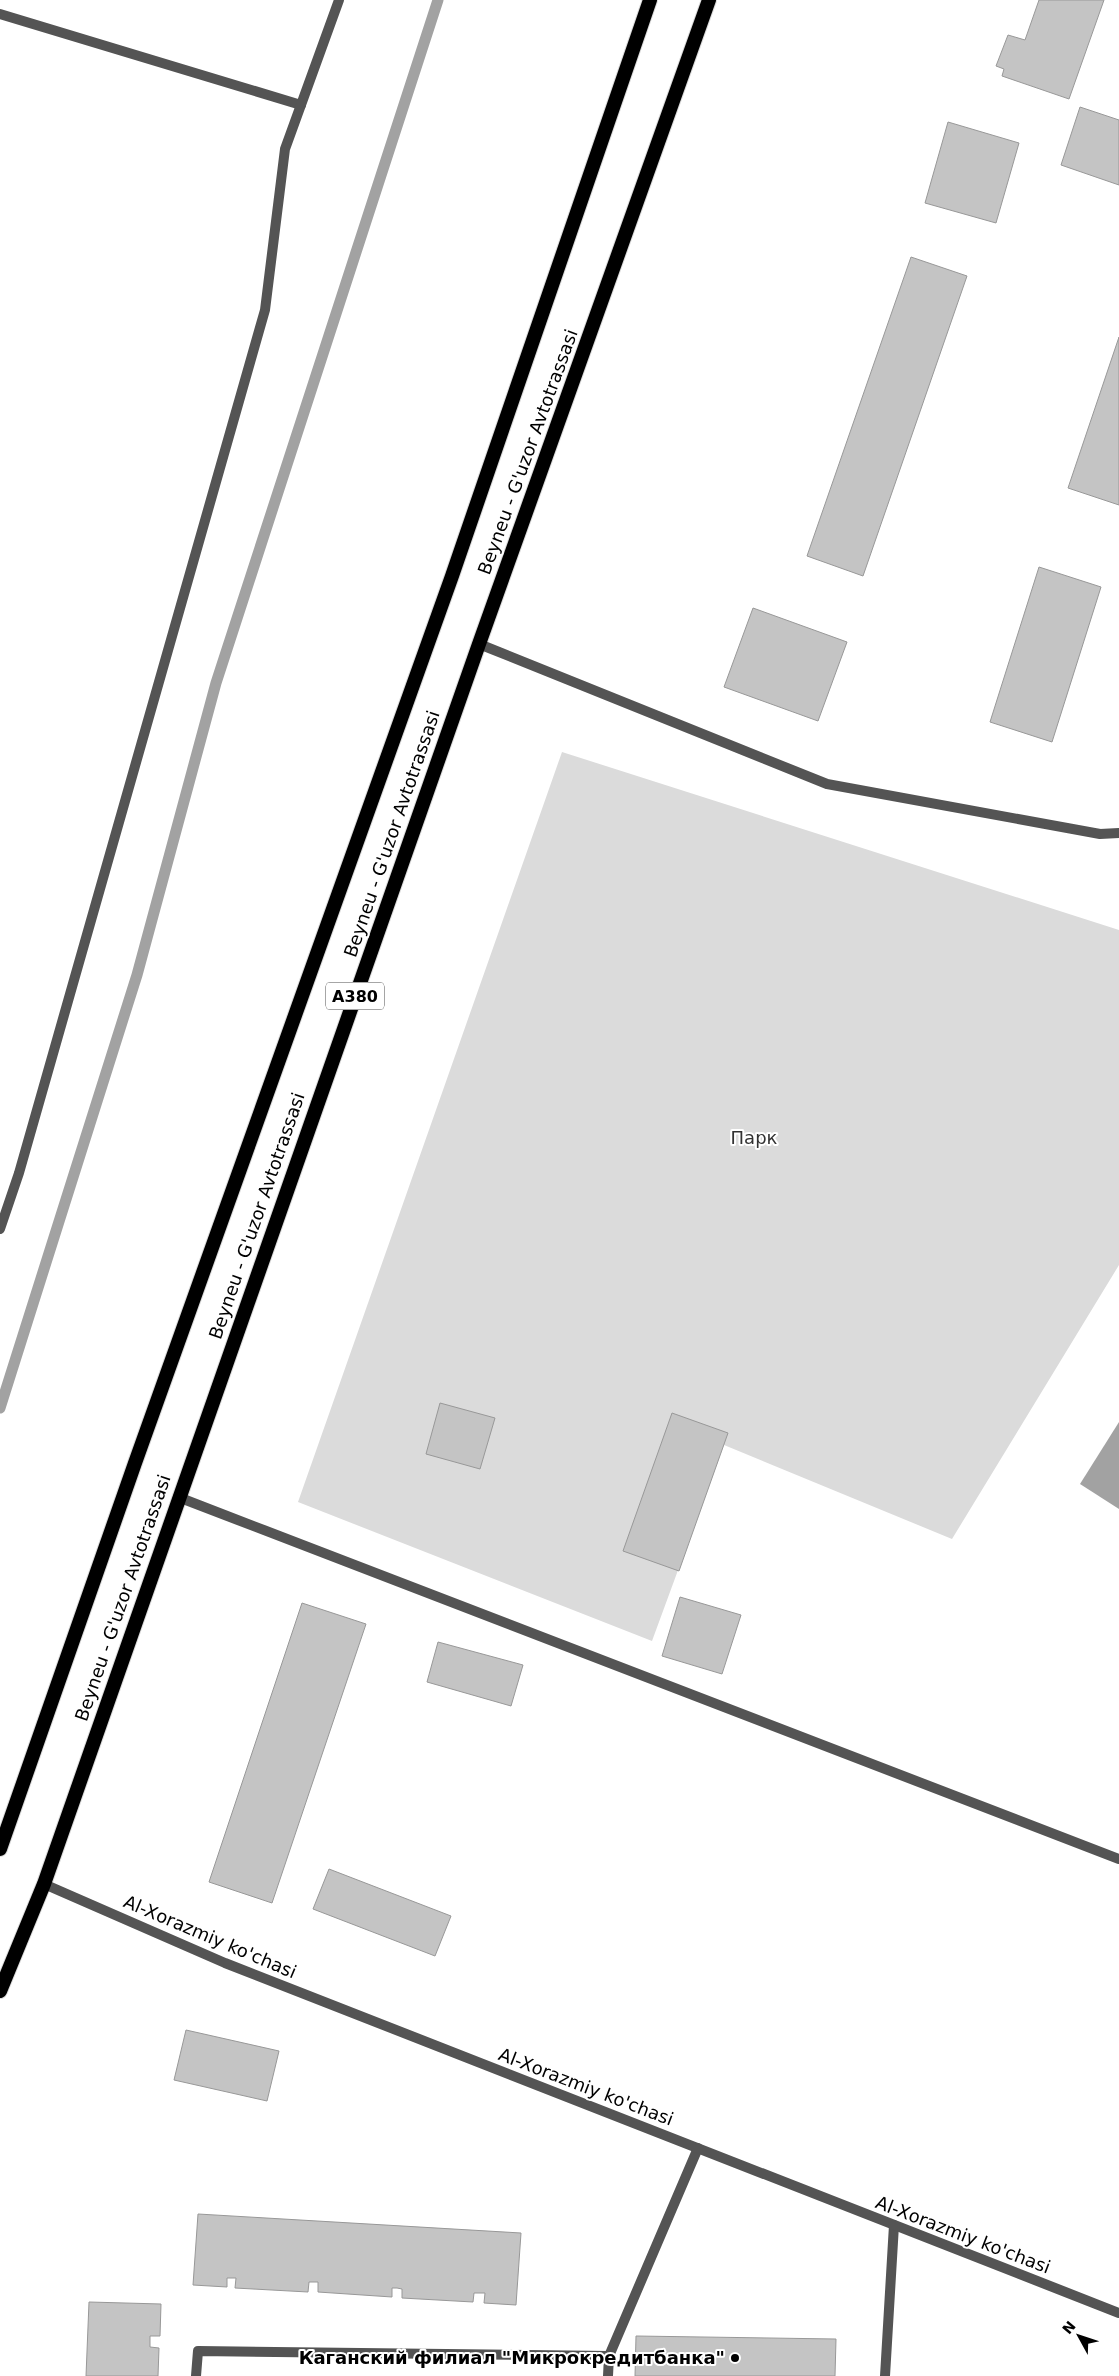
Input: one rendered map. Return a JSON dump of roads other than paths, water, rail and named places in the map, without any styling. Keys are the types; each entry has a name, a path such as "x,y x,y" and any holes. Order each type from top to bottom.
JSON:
{"highway":[{"name":"Beyneu - G'uzor Avtotrassasi","path":"0,1849 142,1444 449,585 650,0"},
{"name":"Beyneu - G'uzor Avtotrassasi","path":"0,1990 44,1884 178,1497 479,644 709,0"}],"street":[{"path":"0,1229 19,1173 265,310 285,149 338,0"},
{"path":"0,14 301,105"},
{"path":"479,644 827,784 1100,834 1119,833"},
{"path":"178,1497 1119,1858"},
{"name":"Al-Xorazmiy ko'chasi","path":"44,1884 225,1963 1119,2313"},
{"path":"608,2376 609,2356 698,2148"},
{"path":"885,2376 894,2225"},
{"path":"196,2376 198,2351 609,2356"}],"waterway":[{"path":"0,1408 137,975 216,683 438,0"}],"place":[{"name":"Каганский филиал \"Микрокредитбанка\"","path":"735,2358"}],"park label":[{"name":"Парк","path":"754,1138"}]}
